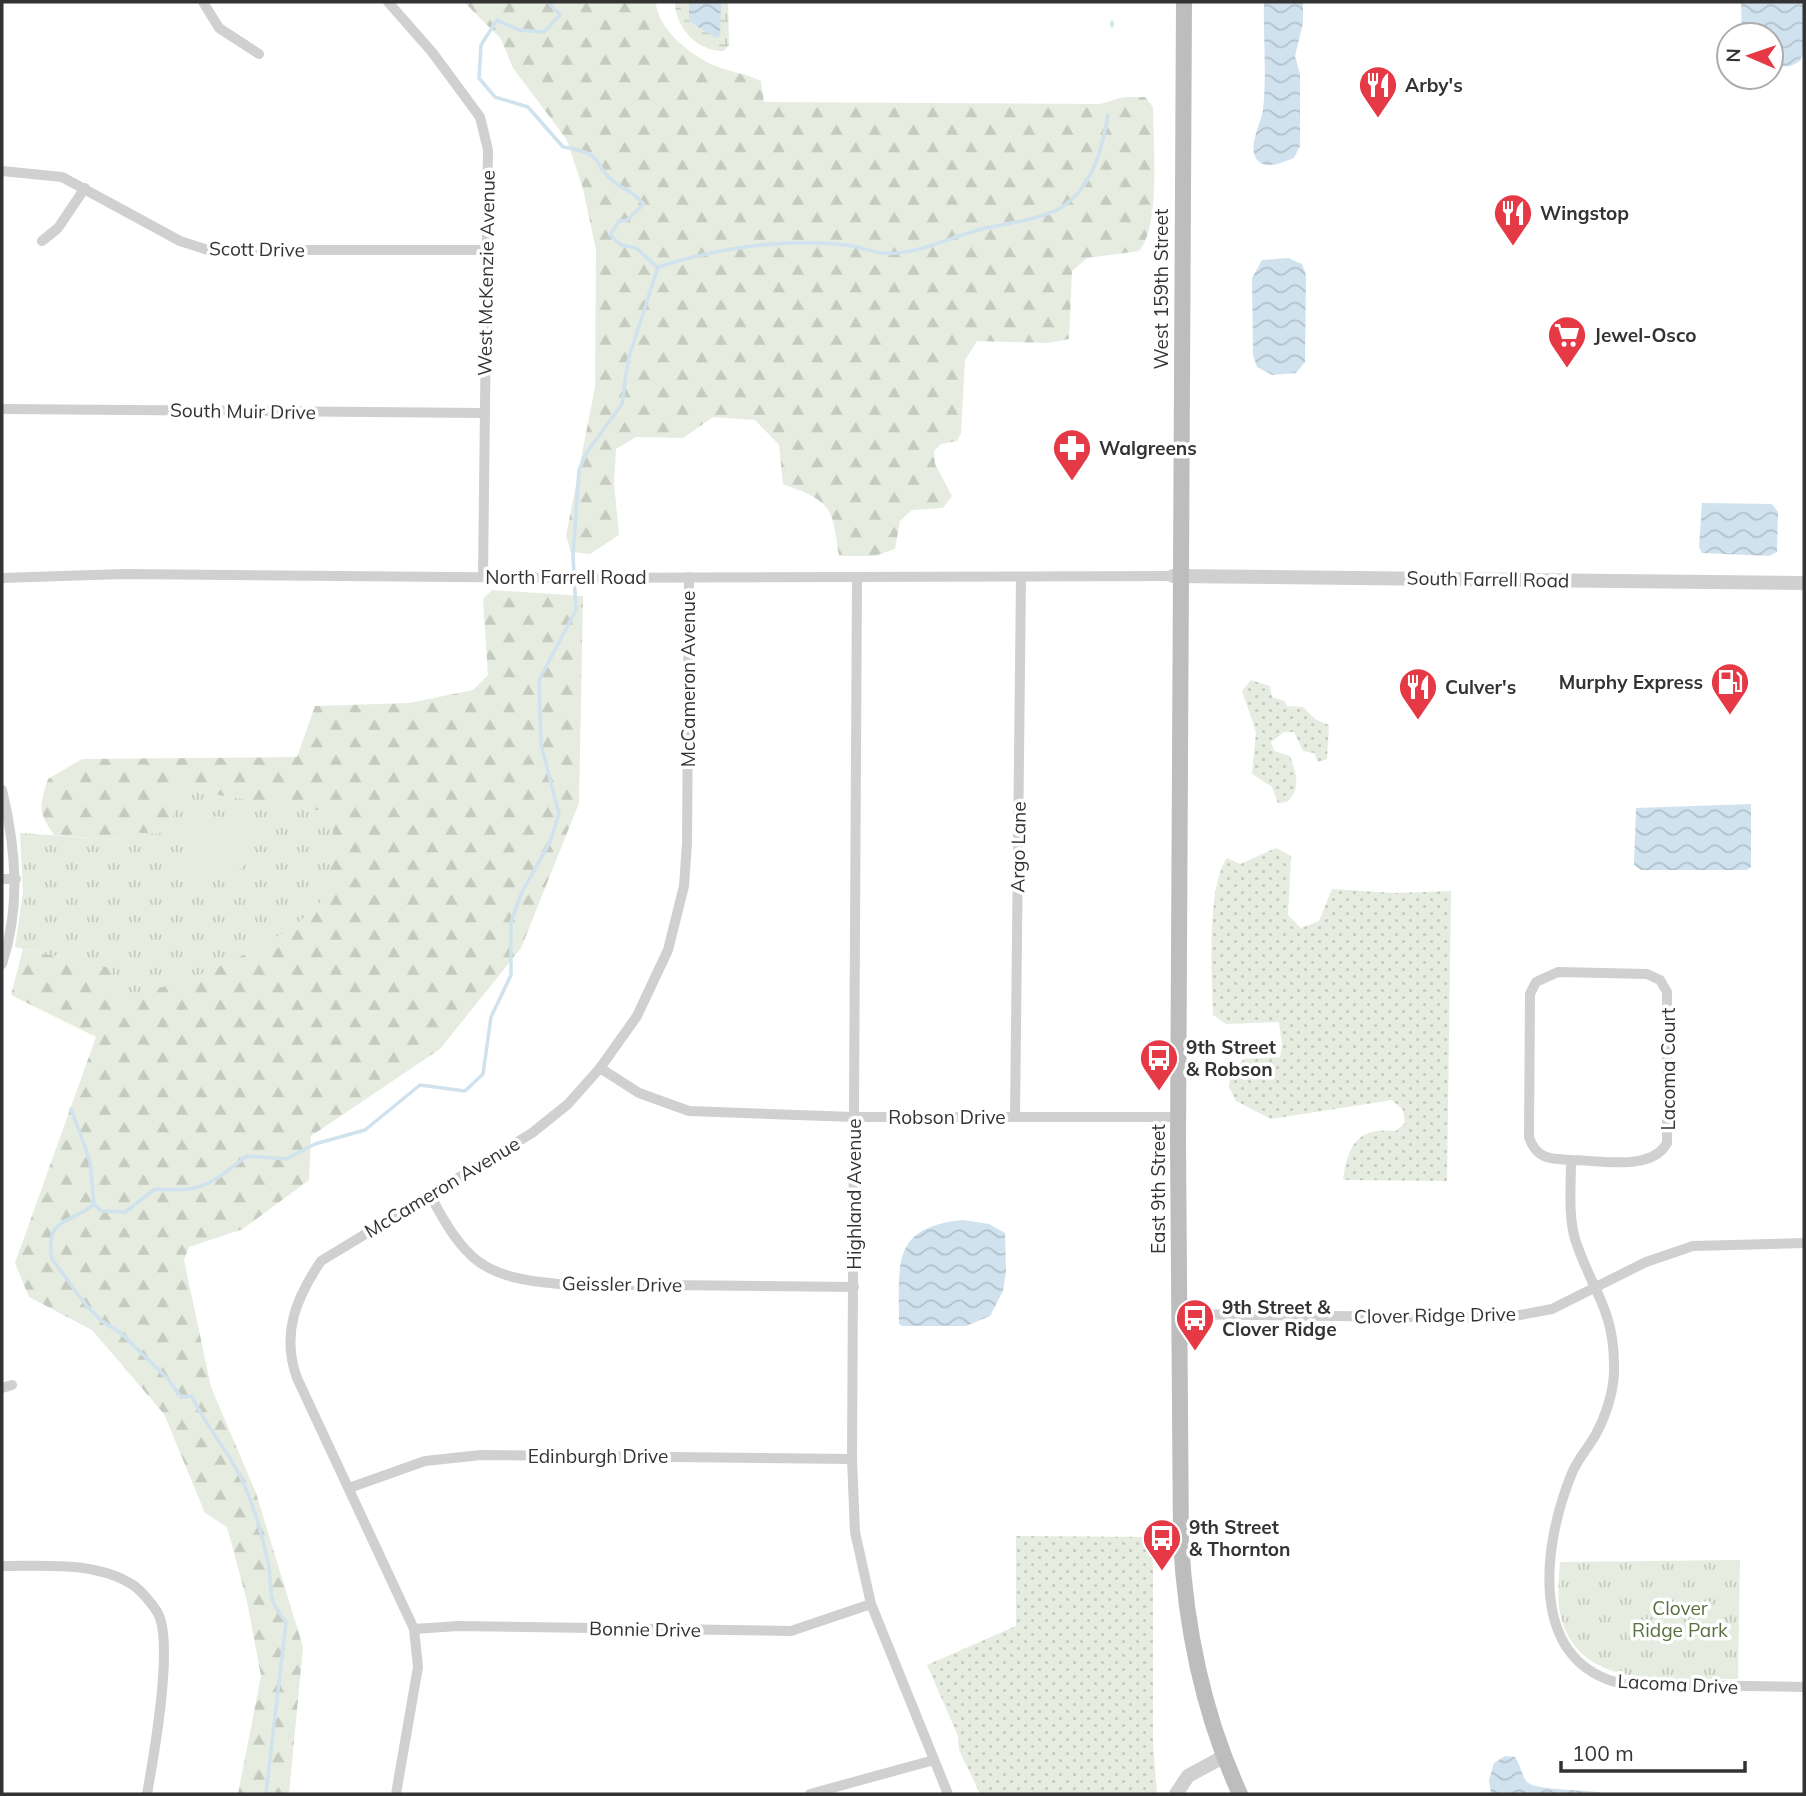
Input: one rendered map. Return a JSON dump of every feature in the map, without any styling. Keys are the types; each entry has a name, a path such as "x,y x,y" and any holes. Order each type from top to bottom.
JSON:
{"main road":[{"name":"West 159th Street","path":"1177,576 1184,2"},
{"name":"East 9th Street","path":"1177,576 1178,1314 1182,1562 1200,1678 1223,1757 1240,1794"}],"street":[{"path":"203,2 219,28 260,54"},
{"name":"West McKenzie Avenue","path":"388,2 432,52 480,117 488,150 483,577"},
{"name":"Scott Drive","path":"2,172 62,177 180,241 208,250 487,250"},
{"path":"42,241 58,228 85,188"},
{"name":"South Muir Drive","path":"2,409 483,413"},
{"name":"North Farrell Road","path":"2,578 123,574 560,578 1177,576"},
{"name":"Argo Lane","path":"1014,1117 1021,576"},
{"name":"South Farrell Road","path":"1177,576 1804,583"},
{"name":"McCameron Avenue","path":"396,1794 418,1667 414,1629 294,1368 290,1333 295,1307 321,1261 532,1133 568,1104 600,1068 637,1016 677,922 684,886 687,843 689,577"},
{"name":"Highland Avenue","path":"857,577 852,1459 855,1532 871,1604 948,1794"},
{"path":"2,790 11,827 16,879 10,938 2,964"},
{"path":"2,879 16,879"},
{"name":"Lacoma Court","path":"1558,972 1647,974 1660,980 1667,992 1667,1143 1661,1154 1648,1160 1571,1160 1541,1156 1532,1149 1529,1137 1530,994 1536,982 1558,972"},
{"name":"Robson Drive","path":"600,1068 639,1093 689,1111 854,1117 1178,1117"},
{"path":"1571,1160 1571,1209 1575,1237 1598,1287"},
{"name":"Geissler Drive","path":"430,1195 454,1239 490,1270 519,1280 559,1284 854,1287"},
{"name":"Clover Ridge Drive","path":"1178,1314 1504,1318 1552,1309 1646,1262 1693,1246 1804,1243"},
{"name":"Lacoma Drive","path":"1598,1287 1608,1314 1615,1369 1609,1402 1598,1431 1573,1469 1552,1544 1552,1615 1558,1636 1570,1655 1583,1666 1607,1680 1623,1684 1804,1688"},
{"name":"Edinburgh Drive","path":"349,1488 425,1461 481,1455 852,1459"},
{"path":"2,1566 63,1566 102,1571 135,1585 160,1617 163,1652 159,1716 147,1794"},
{"name":"Bonnie Drive","path":"414,1629 458,1626 791,1631 871,1604"},
{"path":"1176,1794 1188,1776 1223,1757"},
{"path":"810,1794 934,1760"}],"green space":[{"path":"464,2 656,2 662,21 676,39 713,65 761,81 764,102 1100,104 1124,97 1145,97 1153,107 1154,161 1153,204 1146,239 1139,251 1087,258 1072,271 1069,339 1048,343 977,341 965,360 961,433 957,441 941,444 934,451 935,464 952,496 943,508 912,510 900,521 895,549 875,556 839,556 834,526 827,508 811,496 783,484 779,445 755,420 713,417 683,438 636,437 616,449 614,483 619,535 590,554 571,552 566,536 595,387 596,250 583,189 567,140 513,68 501,39"},
{"path":"675,2 728,2 729,45 724,51 705,47 689,36 679,20"},
{"path":"492,590 583,596 579,803 521,948 440,1049 311,1136 309,1180 243,1229 189,1247 184,1260 211,1387 256,1493 303,1647 289,1794 238,1794 261,1676 247,1601 227,1527 205,1513 164,1414 92,1330 29,1297 15,1263 96,1037 11,995 23,949 113,968 327,891 334,813 177,789 171,827 158,835 129,832 119,840 54,835 43,815 43,796 48,779 82,759 297,757 315,706 409,703 473,690 488,675 483,599"},
{"path":"1251,680 1270,686 1272,697 1284,701 1287,706 1303,707 1315,719 1329,725 1327,759 1318,762 1314,753 1303,751 1294,732 1284,732 1271,742 1274,751 1290,756 1294,769 1295,791 1287,802 1278,803 1272,787 1252,774 1256,732 1242,691"},
{"path":"177,789 334,813 328,886 313,910 291,928 227,963 160,988 132,993 111,992 112,968 15,947 23,893 20,833 119,840 129,832 158,834 171,827"},
{"path":"201,815 235,819 247,827 252,850 248,861 240,869 217,878 194,872 187,862 186,848 189,824"},
{"path":"1276,848 1291,856 1288,915 1301,928 1319,921 1332,889 1394,893 1451,891 1447,1181 1343,1180 1348,1157 1357,1141 1372,1132 1396,1131 1405,1123 1403,1110 1392,1100 1271,1119 1236,1101 1229,1087 1230,1075 1244,1059 1280,1057 1282,1044 1279,1022 1226,1024 1213,1015 1211,957 1216,890 1227,858 1240,864"},
{"path":"1016,1536 1153,1537 1153,1743 1157,1794 980,1794 959,1750 958,1736 927,1665 1016,1626"},
{"name":"Clover Ridge Park","path":"1740,1560 1738,1679 1663,1679 1636,1677 1612,1671 1591,1660 1574,1644 1562,1621 1558,1599 1560,1562"}],"water":[{"path":"689,2 721,2 720,36 715,38 689,21"},
{"path":"1264,2 1303,2 1303,23 1295,56 1300,74 1300,146 1294,158 1271,165 1258,161 1253,150 1263,110"},
{"path":"1741,2 1804,2 1804,51 1800,61 1785,66 1785,21 1742,21"},
{"path":"1288,258 1302,264 1306,275 1305,362 1296,373 1272,375 1257,367 1253,355 1252,278 1262,260"},
{"path":"1702,503 1772,504 1778,512 1777,552 1769,556 1702,553 1699,547"},
{"path":"1751,804 1751,867 1747,870 1641,870 1634,865 1636,808"},
{"path":"963,1220 989,1224 1005,1233 1006,1272 1003,1291 990,1316 966,1326 902,1326 899,1324 899,1283 904,1252 911,1240 923,1231 940,1224"},
{"path":"1505,1756 1515,1757 1525,1779 1532,1785 1608,1794 1491,1794 1489,1780 1494,1763"}],"waterway":[{"path":"548,2 560,15 544,32 519,30 497,20 481,45 479,78 495,97 528,107 563,147 593,157 609,177 644,204 627,220 619,221 610,235 621,245 636,248 657,267"},
{"path":"658,267 727,250 775,244 822,243 896,253 1046,214 1062,207 1073,198 1089,178 1103,141 1108,115"},
{"path":"94,1204 101,1211 125,1212 155,1189 196,1188 214,1180 247,1156 286,1159 315,1144 365,1130 420,1085 465,1091 483,1074 491,1017 511,975 511,922 522,892 550,842 559,814 541,744 539,680 576,610 573,556 579,470 587,452 622,404 628,360 658,267"},
{"path":"71,1109 90,1161 94,1204"},
{"path":"94,1204 56,1228 52,1236 52,1259 86,1305 102,1321 122,1334 168,1379 181,1397 192,1396 242,1480 260,1531 270,1572 272,1599 286,1622 266,1794"}],"place":[{"name":"Arby's","path":"1378,119"},
{"name":"Wingstop","path":"1513,247"},
{"name":"Jewel-Osco","path":"1567,369"},
{"name":"Walgreens","path":"1072,482"},
{"name":"Murphy Express","path":"1730,716"},
{"name":"Culver's","path":"1418,721"},
{"name":"9th Street & Robson","path":"1159,1092"},
{"name":"9th Street & Clover Ridge","path":"1195,1352"},
{"name":"9th Street & Thornton","path":"1162,1572"}]}
